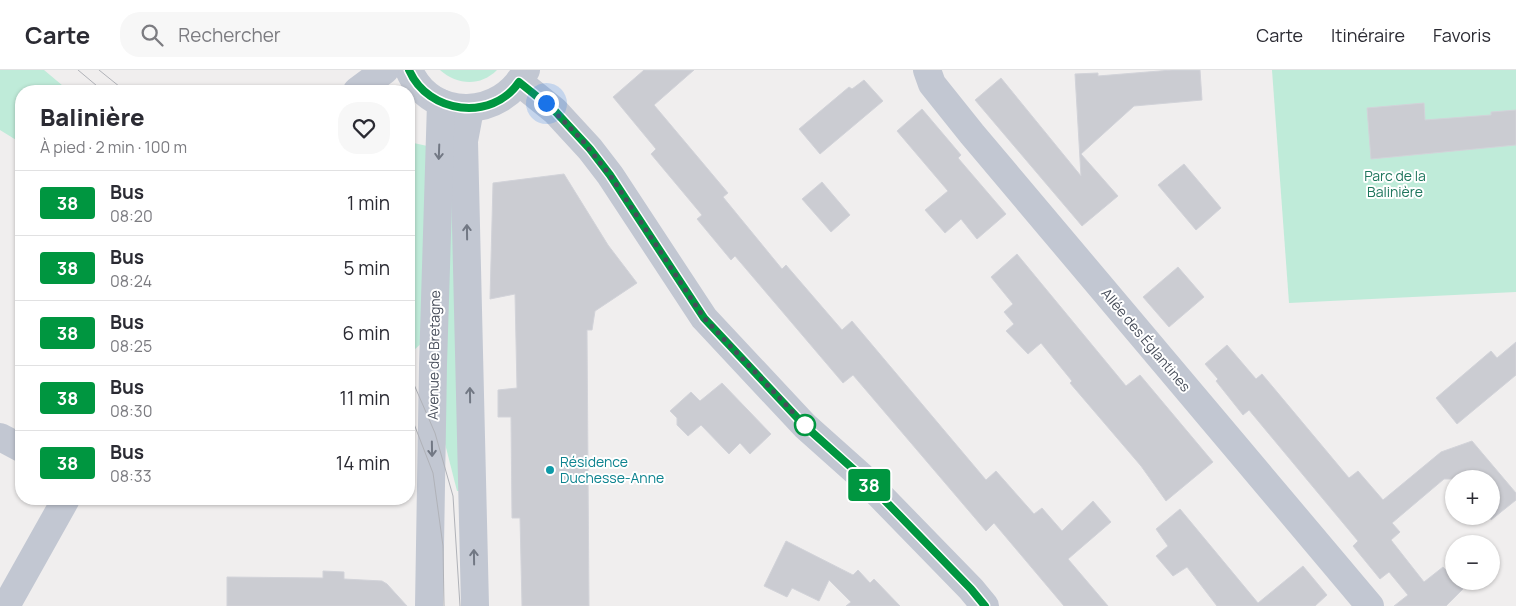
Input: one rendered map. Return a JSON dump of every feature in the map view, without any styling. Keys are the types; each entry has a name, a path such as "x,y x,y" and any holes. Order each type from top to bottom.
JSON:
{"street":[{"path":"365,85 385,70"},
{"path":"410,70 418,85 441,103 470,109 493,103 509,94 522,76 590,149 610,175 704,318 799,419 861,476 971,589 985,606"},
{"name":"Allée des Églantines","path":"928,70 932,84 972,134 1370,606"},
{"name":"Avenue de Bretagne","path":"429,606 433,365 441,103"},
{"path":"470,109 464,141 475,606"},
{"path":"0,437 15,445"},
{"path":"6,606 63,505"}],"green space":[{"path":"0,70 44,70 62,85 15,85 15,139 0,130"},
{"path":"440,70 497,70 483,79 468,82 454,79"},
{"name":"Parc de la Balinière","path":"1272,70 1516,70 1516,292 1289,303"},
{"path":"415,143 432,147 427,338 415,349"},
{"path":"447,145 456,146 467,491 457,491 440,424"}],"building":[{"path":"644,70 694,70 654,105 728,193 723,197 782,269 786,265 842,330 852,321 986,480 996,471 1034,514 1042,508 1062,531 1093,501 1111,522 1068,559 1108,606 1064,606 994,523 986,531 853,375 843,383 735,256 731,260 697,219 702,215 651,154 656,149 613,97"},
{"path":"1172,70 1200,70 1202,100 1134,106 1081,154 1118,196 1082,226 975,100 1001,78 1081,176 1075,74 1098,73 1098,76"},
{"path":"864,80 883,101 820,154 799,129 849,87 852,89"},
{"path":"1424,103 1425,120 1491,115 1491,112 1516,110 1516,145 1371,159 1367,108"},
{"path":"922,109 961,155 958,158 1006,214 977,239 961,219 945,233 925,210 948,191 897,131"},
{"path":"1184,164 1221,208 1196,230 1158,185"},
{"path":"564,174 608,245 637,283 595,311 592,330 587,330 589,606 522,606 520,518 512,518 511,417 498,417 498,390 517,388 515,294 490,299 493,183"},
{"path":"822,182 850,215 831,232 802,199"},
{"path":"1017,254 1126,386 1140,375 1213,462 1166,501 1141,466 1070,383 1072,381 1041,343 1028,354 1006,331 1014,324 1004,312 1013,304 991,277"},
{"path":"1178,267 1204,297 1169,327 1143,297"},
{"path":"1516,342 1516,375 1457,424 1436,398 1491,351 1497,358"},
{"path":"1227,345 1256,379 1262,374 1349,478 1358,471 1383,500 1441,452 1472,441 1497,470 1445,470 1445,479 1392,523 1400,532 1391,540 1424,582 1443,567 1445,569 1445,590 1462,590 1446,606 1394,606 1408,595 1389,572 1380,579 1353,546 1358,541 1249,410 1243,415 1205,364"},
{"path":"722,383 771,434 750,454 740,443 729,454 701,425 688,436 677,425 677,418 670,411 691,392 700,401"},
{"path":"1500,474 1516,493 1516,500 1500,513"},
{"path":"1180,509 1258,603 1303,566 1327,595 1315,606 1217,606 1187,567 1173,576 1156,556 1168,546 1156,529"},
{"path":"786,541 853,575 858,570 870,583 874,579 900,606 846,606 851,602 829,580 819,601 792,588 787,597 764,586"},
{"path":"323,571 344,572 344,579 382,581 407,606 227,606 227,577 323,578"}],"tram line":[{"path":"78,70 96,85"},
{"path":"99,70 118,85"},
{"path":"415,387 435,433 453,496 460,606"},
{"path":"415,426 433,473 443,546 444,606"}],"bus line":[{"name":"38","path":"409,70 418,85 428,95 436,101 454,107 470,109 493,103 509,94 519,82 546,103 582,140 610,175 679,283 704,318 805,426 861,476 971,589 985,606"}],"place":[{"name":"Résidence Duchesse-Anne","path":"550,470"}],"route":[{"path":"546,103 582,140 610,175 679,283 704,318 805,425"}]}
